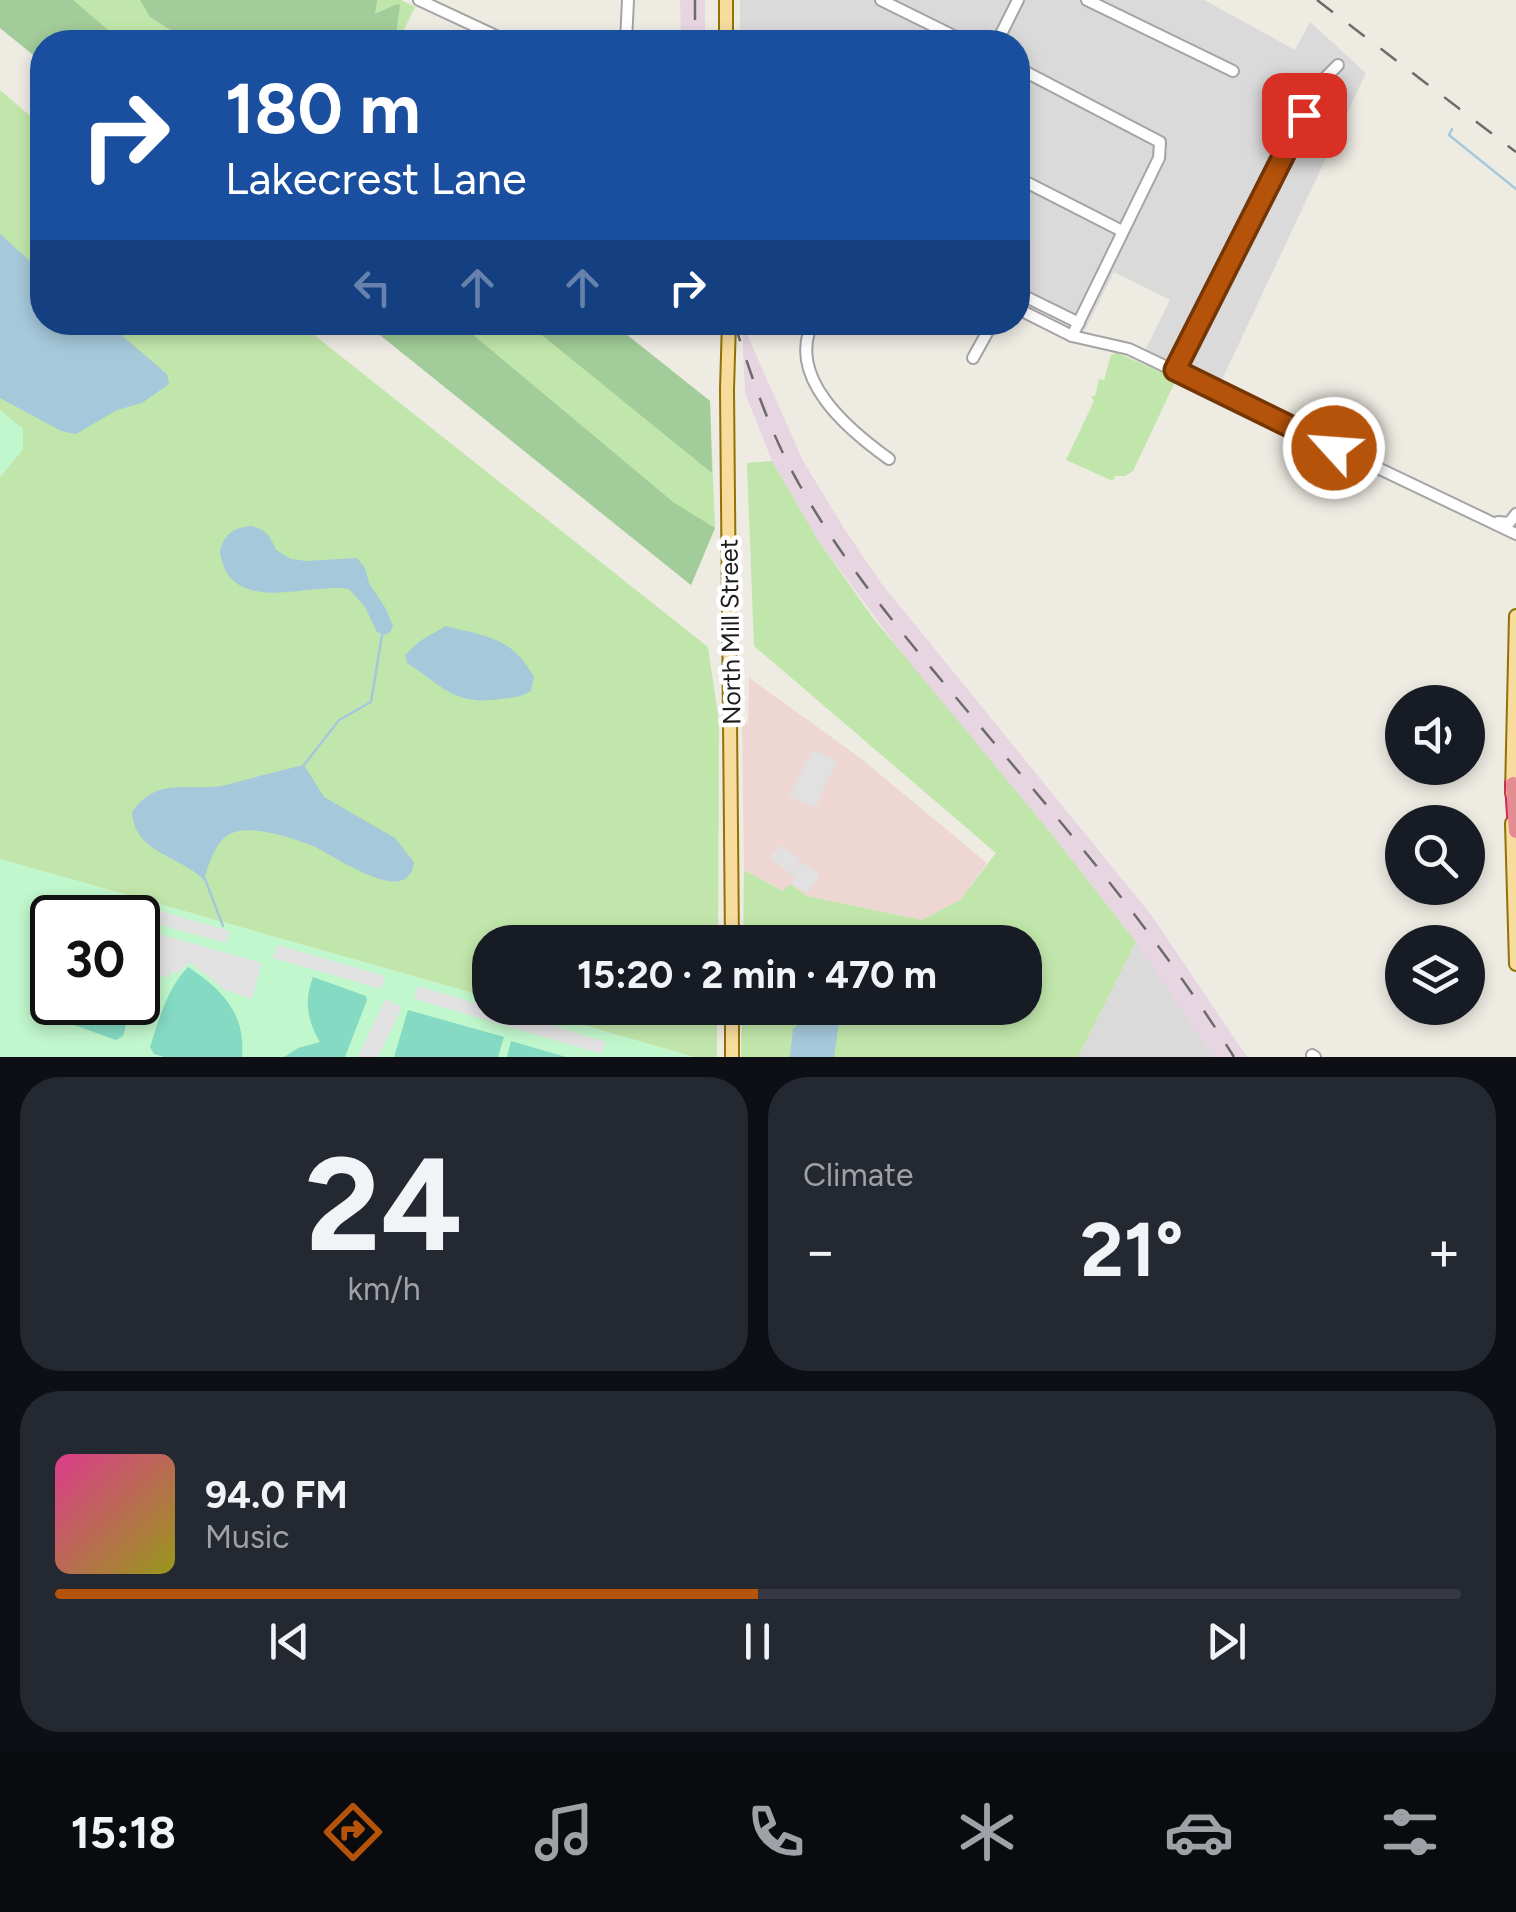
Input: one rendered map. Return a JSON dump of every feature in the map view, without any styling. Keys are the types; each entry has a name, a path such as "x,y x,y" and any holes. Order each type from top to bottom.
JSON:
{"highway":[{"path":"1512,784 1516,831"}],"main road":[{"path":"726,0 726,30"},
{"name":"North Mill Street","path":"728,335 732,925"},
{"path":"1516,616 1512,784 1516,964"},
{"path":"732,1025 732,1057"}],"street":[{"path":"418,0 483,30"},
{"path":"627,30 628,0"},
{"path":"881,0 942,30"},
{"path":"1003,30 1018,0"},
{"path":"1087,0 1234,71"},
{"path":"1175,370 1320,83 1338,65"},
{"path":"1030,74 1157,138 1162,150 1072,336"},
{"path":"1030,184 1122,231"},
{"path":"1030,299 1078,323"},
{"path":"1030,315 1072,336 1129,350 1175,370 1516,534"},
{"path":"809,335 806,346 809,364 820,392 850,428 889,459"},
{"path":"973,358 986,335"},
{"path":"1488,520 1507,524 1516,514"}],"shaded area":[{"path":"680,0 705,0 705,30 681,30"},
{"path":"740,0 1204,0 1295,50 1310,22 1366,73 1219,386 1145,351 1170,300 1114,272 1084,332 1030,305 1030,30 740,30"},
{"path":"743,335 747,335 803,461 881,583 1152,916 1247,1057 1214,1057 1136,942 1054,837 920,678 818,540 772,461 745,393"},
{"path":"749,678 859,757 987,863 960,900 922,920 807,896 790,884 784,891 744,870 742,723 748,723"},
{"path":"813,750 837,761 815,808 789,796"},
{"path":"780,845 800,860 797,868 802,862 820,875 807,894 792,883 795,877 770,858"},
{"path":"160,911 230,931 226,943 160,925"},
{"path":"160,934 262,963 252,999 225,990 190,962 176,974 171,971 169,978 160,975"},
{"path":"1136,942 1194,1025 1214,1057 1078,1057"},
{"path":"277,945 385,976 381,989 273,958"},
{"path":"418,986 472,1002 472,1016 414,999"},
{"path":"385,999 402,1007 378,1057 358,1057"},
{"path":"503,1025 549,1025 606,1042 602,1054"}],"green space":[{"path":"0,0 401,0 415,7 404,30 30,30 30,52 0,28"},
{"path":"0,0 73,0 108,30 30,30 30,52 0,28"},
{"path":"140,0 377,0 375,14 400,5 397,30 171,30 150,17"},
{"path":"0,90 30,116 30,335 314,335 708,647 719,722 718,925 472,925 472,993 160,904 160,895 127,895 0,859 0,477 23,449 23,429 0,410"},
{"path":"380,335 627,335 710,401 715,528 691,585"},
{"path":"380,335 473,335 673,502 715,528 691,585"},
{"path":"542,335 627,335 710,401 712,473"},
{"path":"1117,353 1173,377 1175,382 1133,471 1115,476 1113,481 1066,460 1094,401 1091,396 1095,396 1099,379 1104,380 1111,355"},
{"path":"0,410 23,429 23,449 0,477"},
{"path":"772,461 818,540 873,618 1136,942 1078,1057 741,1057 742,1025 1042,1025 1042,925 743,925 744,870 783,891 790,884 807,896 922,920 960,900 996,853 754,646 747,463"},
{"path":"0,859 127,895 30,895 30,1025 160,1025 160,904 472,993 472,1025 583,1025 694,1057 0,1057"},
{"path":"188,967 221,994 236,1015 242,1057 154,1054 150,1047 175,984"},
{"path":"313,977 366,996 345,1057 284,1057 320,1042 308,1010"},
{"path":"408,1010 504,1037 498,1057 394,1057"},
{"path":"74,1025 126,1025 123,1036 116,1040"},
{"path":"583,1025 717,1025 717,1057 694,1057"},
{"path":"511,1041 566,1057 507,1057"}],"water":[{"path":"0,234 30,261 30,335 121,335 167,374 169,384 142,403 117,410 76,434 61,431 0,398"},
{"path":"251,526 265,532 276,550 291,559 357,558 386,609 393,626 390,632 377,632 365,607 349,589 273,593 239,585 227,572 220,552 231,533"},
{"path":"446,626 507,646 534,677 531,691 512,698 471,700 450,692 407,663 405,655"},
{"path":"304,765 324,797 395,838 414,862 409,876 398,881 384,880 308,844 253,830 224,838 214,852 204,880 150,845 135,826 132,812 142,800 164,789 226,785"},
{"path":"797,1025 839,1025 834,1057 790,1057 793,1029"}],"waterway":[{"path":"1452,129 1449,135 1516,189"},
{"path":"304,765 339,720 371,702 382,635"},
{"path":"205,879 223,926"}],"railway":[{"path":"695,0 695,30"},
{"path":"1317,0 1516,152"},
{"path":"738,335 779,445 843,553 916,650 1120,896 1234,1057"}],"route":[{"path":"1304,115 1175,370 1334,448"}]}
